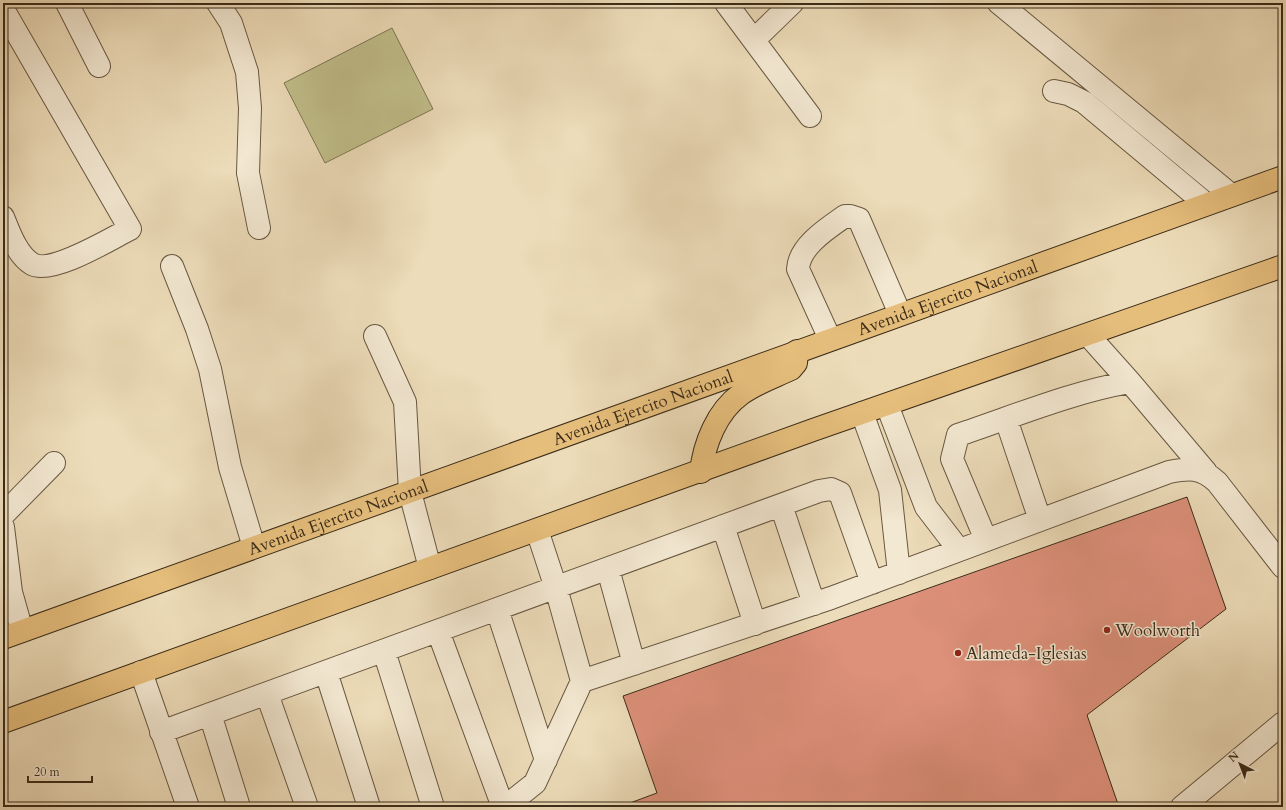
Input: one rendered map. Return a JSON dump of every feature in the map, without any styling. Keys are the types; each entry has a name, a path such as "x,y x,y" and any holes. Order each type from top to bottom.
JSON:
{"main road":[{"name":"Avenida Ejercito Nacional","path":"12,634 1283,177"},
{"path":"3,722 862,413 1283,266"},
{"path":"701,472 703,456 707,444 724,411 740,394 791,369 796,363 797,351"}],"street":[{"path":"67,3 99,66"},
{"path":"218,3 231,23 247,72 250,108 248,173 259,228"},
{"path":"726,3 810,116"},
{"path":"754,40 792,3"},
{"path":"999,3 1231,195"},
{"path":"3,9 130,229 64,262 43,267 32,264 24,257 11,236 3,217"},
{"path":"1054,91 1068,94 1084,102 1206,204"},
{"path":"830,339 798,269 798,260 809,246 845,216 859,219 900,314"},
{"path":"172,266 197,329 210,370 230,467 254,548"},
{"path":"1088,335 1206,472 1217,482 1283,567"},
{"path":"375,336 405,402 410,492 430,568"},
{"path":"986,540 952,459 958,435 1109,385 1130,382"},
{"path":"887,405 926,507 960,550"},
{"path":"862,413 890,490 899,573"},
{"path":"1006,419 1040,520"},
{"path":"3,515 54,463"},
{"path":"582,681 814,604 1169,472 1188,469 1206,472"},
{"path":"161,732 819,491 831,489 840,493 872,583"},
{"path":"781,505 814,604"},
{"path":"723,526 754,624"},
{"path":"3,528 11,592 12,634"},
{"path":"438,631 504,807 535,783 582,681 556,588 537,530"},
{"path":"608,568 634,664"},
{"path":"497,609 546,760"},
{"path":"384,651 433,807"},
{"path":"141,672 188,807"},
{"path":"326,672 369,807"},
{"path":"267,694 307,807"},
{"path":"210,714 239,807"},
{"path":"1182,807 1283,723"}],"shaded area":[{"path":"392,28 433,109 325,163 284,83"}],"building":[{"name":"Alameda-Iglesias","path":"1187,497 1226,609 1087,715 1119,807 619,807 657,793 623,696"}],"place":[{"name":"Woolworth","path":"1107,630"},
{"name":"Alameda-Iglesias","path":"958,653"}]}
